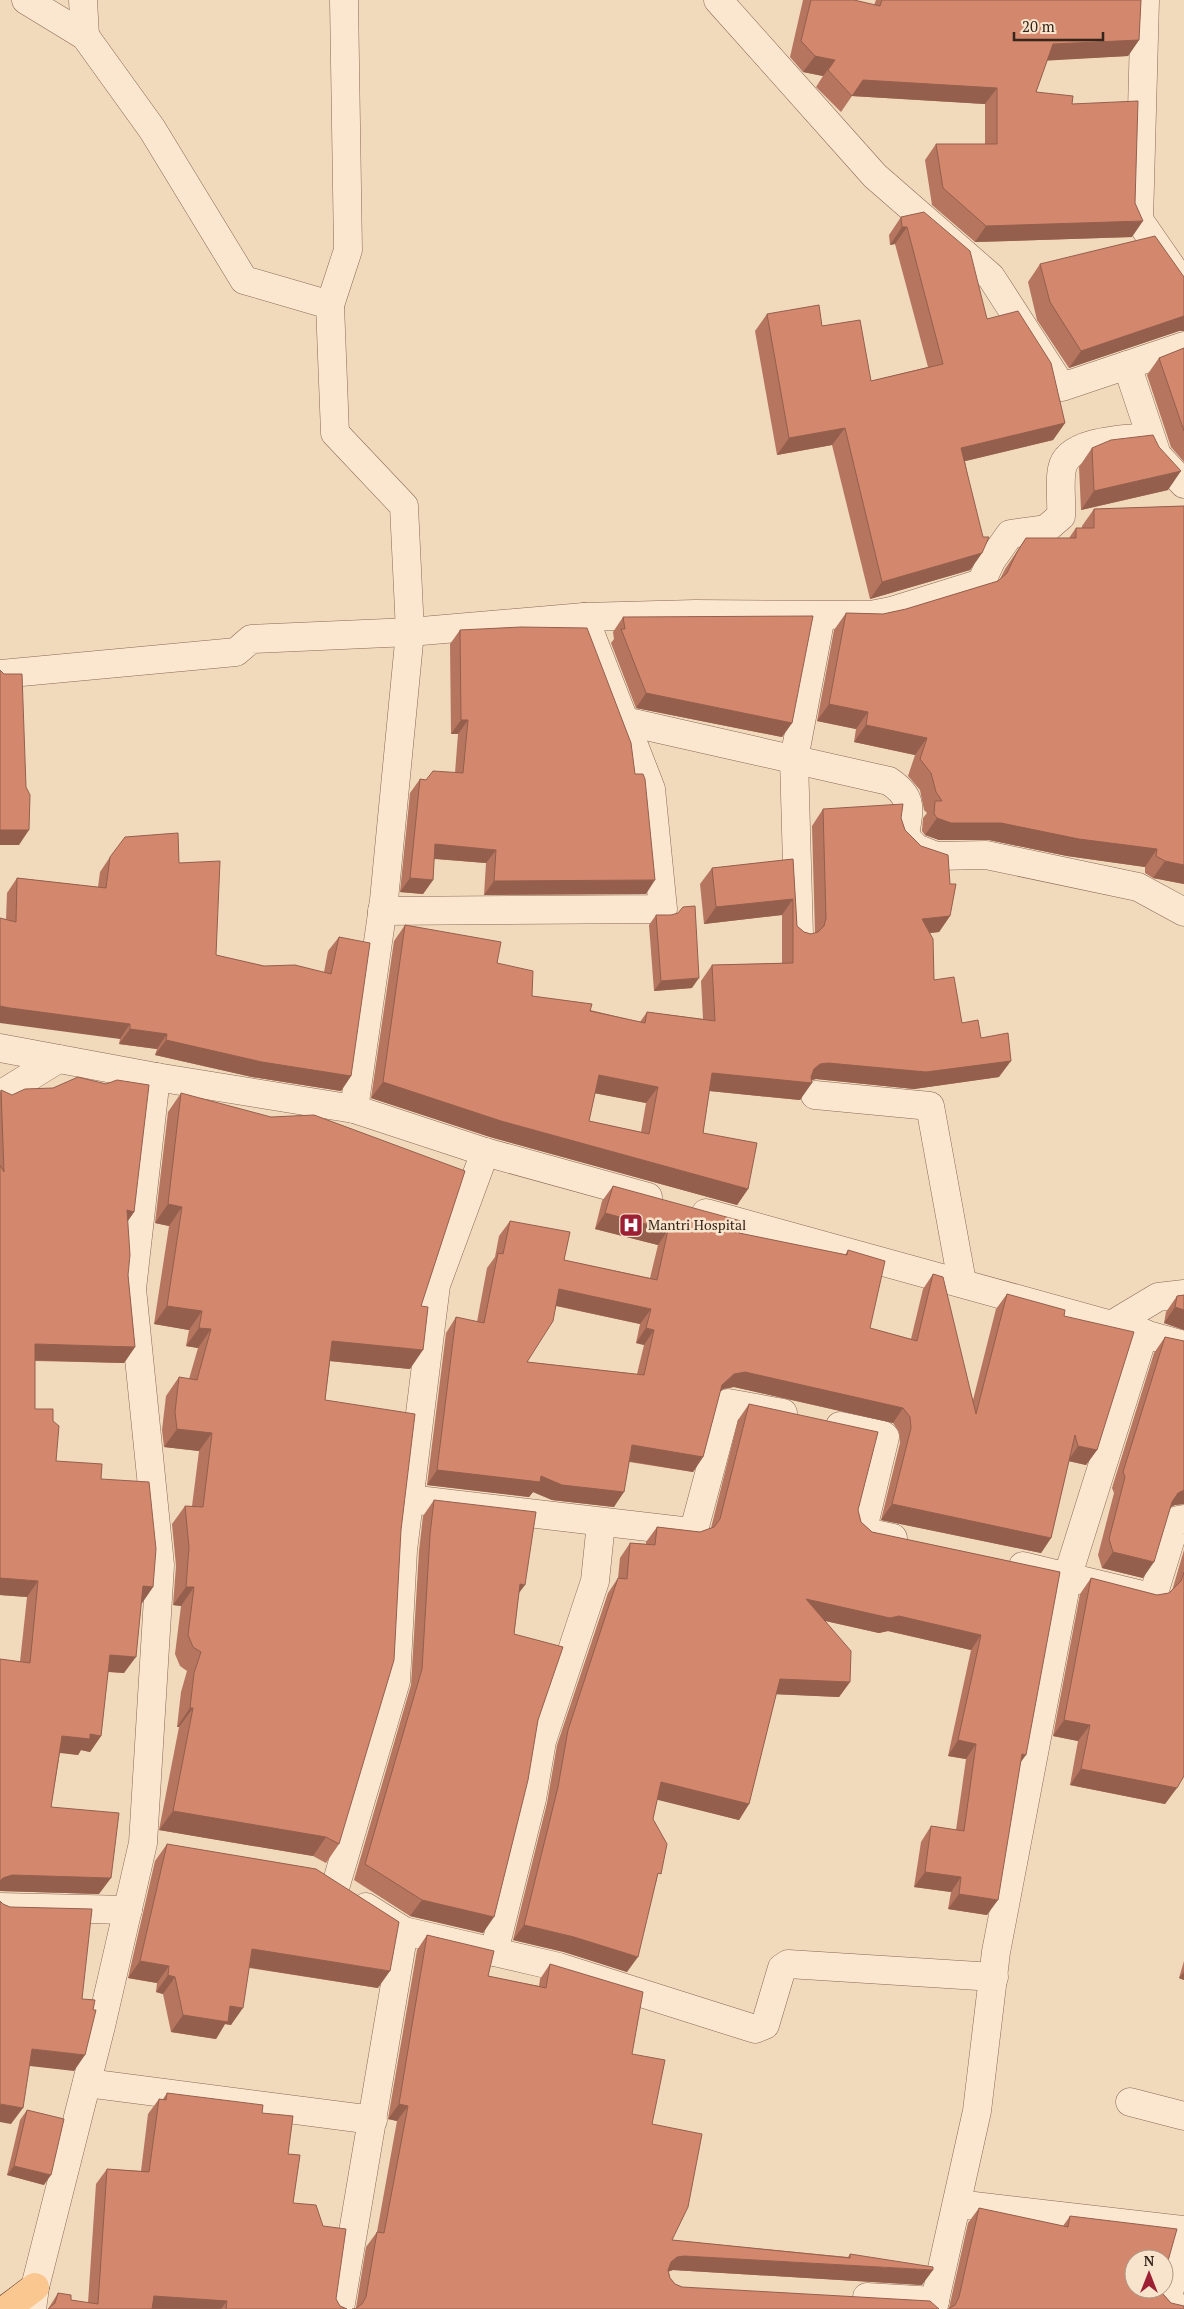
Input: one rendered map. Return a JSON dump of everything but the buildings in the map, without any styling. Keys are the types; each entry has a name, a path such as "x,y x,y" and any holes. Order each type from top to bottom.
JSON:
{"main road":[{"path":"6,2309 34,2298"}],"street":[{"path":"26,0 85,36 152,129 244,280 330,305"},
{"path":"83,0 85,36"},
{"path":"344,0 348,250 330,305 335,433 404,506 410,632 382,911 354,1109"},
{"path":"718,0 875,176 991,277 1062,387 1184,346"},
{"path":"1145,0 1139,220 1184,285"},
{"path":"1127,365 1157,455 1184,484"},
{"path":"0,674 236,652 251,638 410,632 584,618 695,614 821,616 881,613 981,583 991,561 1010,534 1046,529 1061,516 1062,469 1065,458 1079,449 1108,440 1151,437"},
{"path":"799,935 794,759 821,616"},
{"path":"382,911 662,909 651,789 584,618"},
{"path":"624,721 889,781 904,791 910,808 905,836 916,848 936,856 986,855 1138,887 1184,912"},
{"path":"0,1048 156,1078 354,1109 485,1152 962,1282 1184,1345"},
{"path":"0,1095 58,1059"},
{"path":"34,2298 143,1843 160,1565 132,1289 156,1078"},
{"path":"815,1095 930,1106 962,1282"},
{"path":"485,1152 436,1285 403,1550 396,1681 326,1882 404,1930 559,1967 754,2029 765,2025 782,1968 788,1964 994,1977"},
{"path":"1113,1324 1158,1297 1184,1294"},
{"path":"838,2296 934,2305 977,2111 1000,1933 1068,1575 1144,1333"},
{"path":"410,1499 600,1523 693,1531 728,1403 884,1436 863,1531 913,1542"},
{"path":"1000,1561 1068,1575 1153,1596 1176,1522 1184,1519"},
{"path":"494,1952 532,1798 542,1741 595,1582 600,1523"},
{"path":"143,1843 172,1848"},
{"path":"0,1907 128,1910"},
{"path":"340,2309 404,1930"},
{"path":"87,2082 373,2120"},
{"path":"1130,2102 1184,2116"},
{"path":"957,2204 1184,2230"},
{"path":"1183,2309 1166,2303 1184,2240"}],"place":[{"name":"Mantri Hospital","path":"631,1225"}]}
